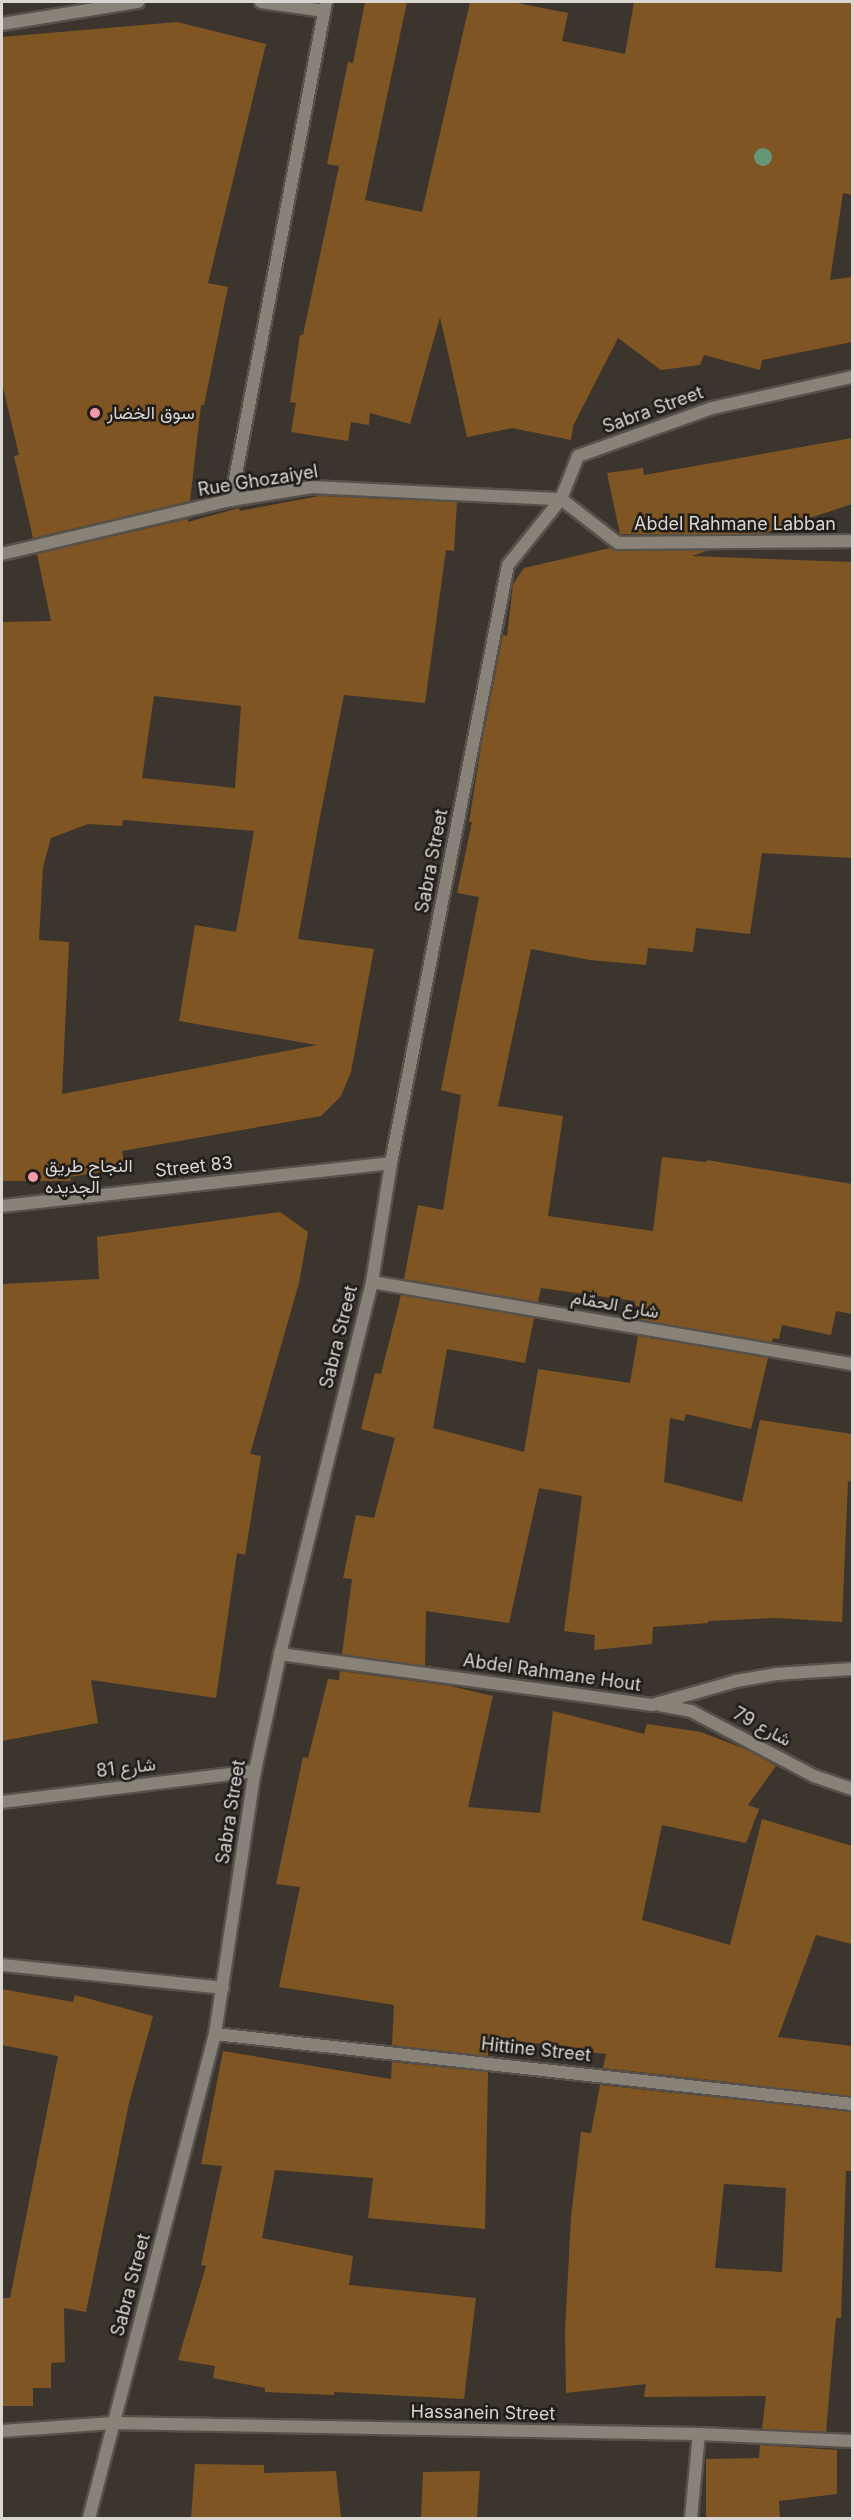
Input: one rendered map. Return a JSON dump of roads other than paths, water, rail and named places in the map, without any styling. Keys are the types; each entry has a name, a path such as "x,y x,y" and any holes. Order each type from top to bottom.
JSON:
{"street":[{"path":"2,24 138,2"},
{"path":"231,500 325,6 261,2"},
{"name":"Sabra Street","path":"89,2518 215,2034 255,1771 280,1654 372,1282 391,1163 508,565 561,499 579,456 712,408 852,377"},
{"name":"Rue Ghozaiyel","path":"2,554 231,500 312,487 561,499"},
{"name":"Abdel Rahmane Labban","path":"561,499 618,543 852,541"},
{"name":"Street 83","path":"2,1206 391,1163"},
{"name":"شارع الحمّام","path":"372,1282 852,1364"},
{"name":"Abdel Rahmane Hout","path":"280,1654 652,1705 736,1681 777,1674 852,1669"},
{"name":"شارع 79","path":"652,1705 691,1711 814,1776 852,1789"},
{"name":"شارع 81","path":"2,1802 255,1771"},
{"path":"2,1965 223,1988"},
{"name":"Hittine Street","path":"215,2034 852,2104"},
{"name":"Hassanein Street","path":"2,2431 114,2423 699,2434 852,2441"},
{"path":"691,2518 699,2434"}],"place":[{"name":"سوق الخضار","path":"95,413"},
{"name":"النجاح طريق الجديده","path":"33,1177"}]}
